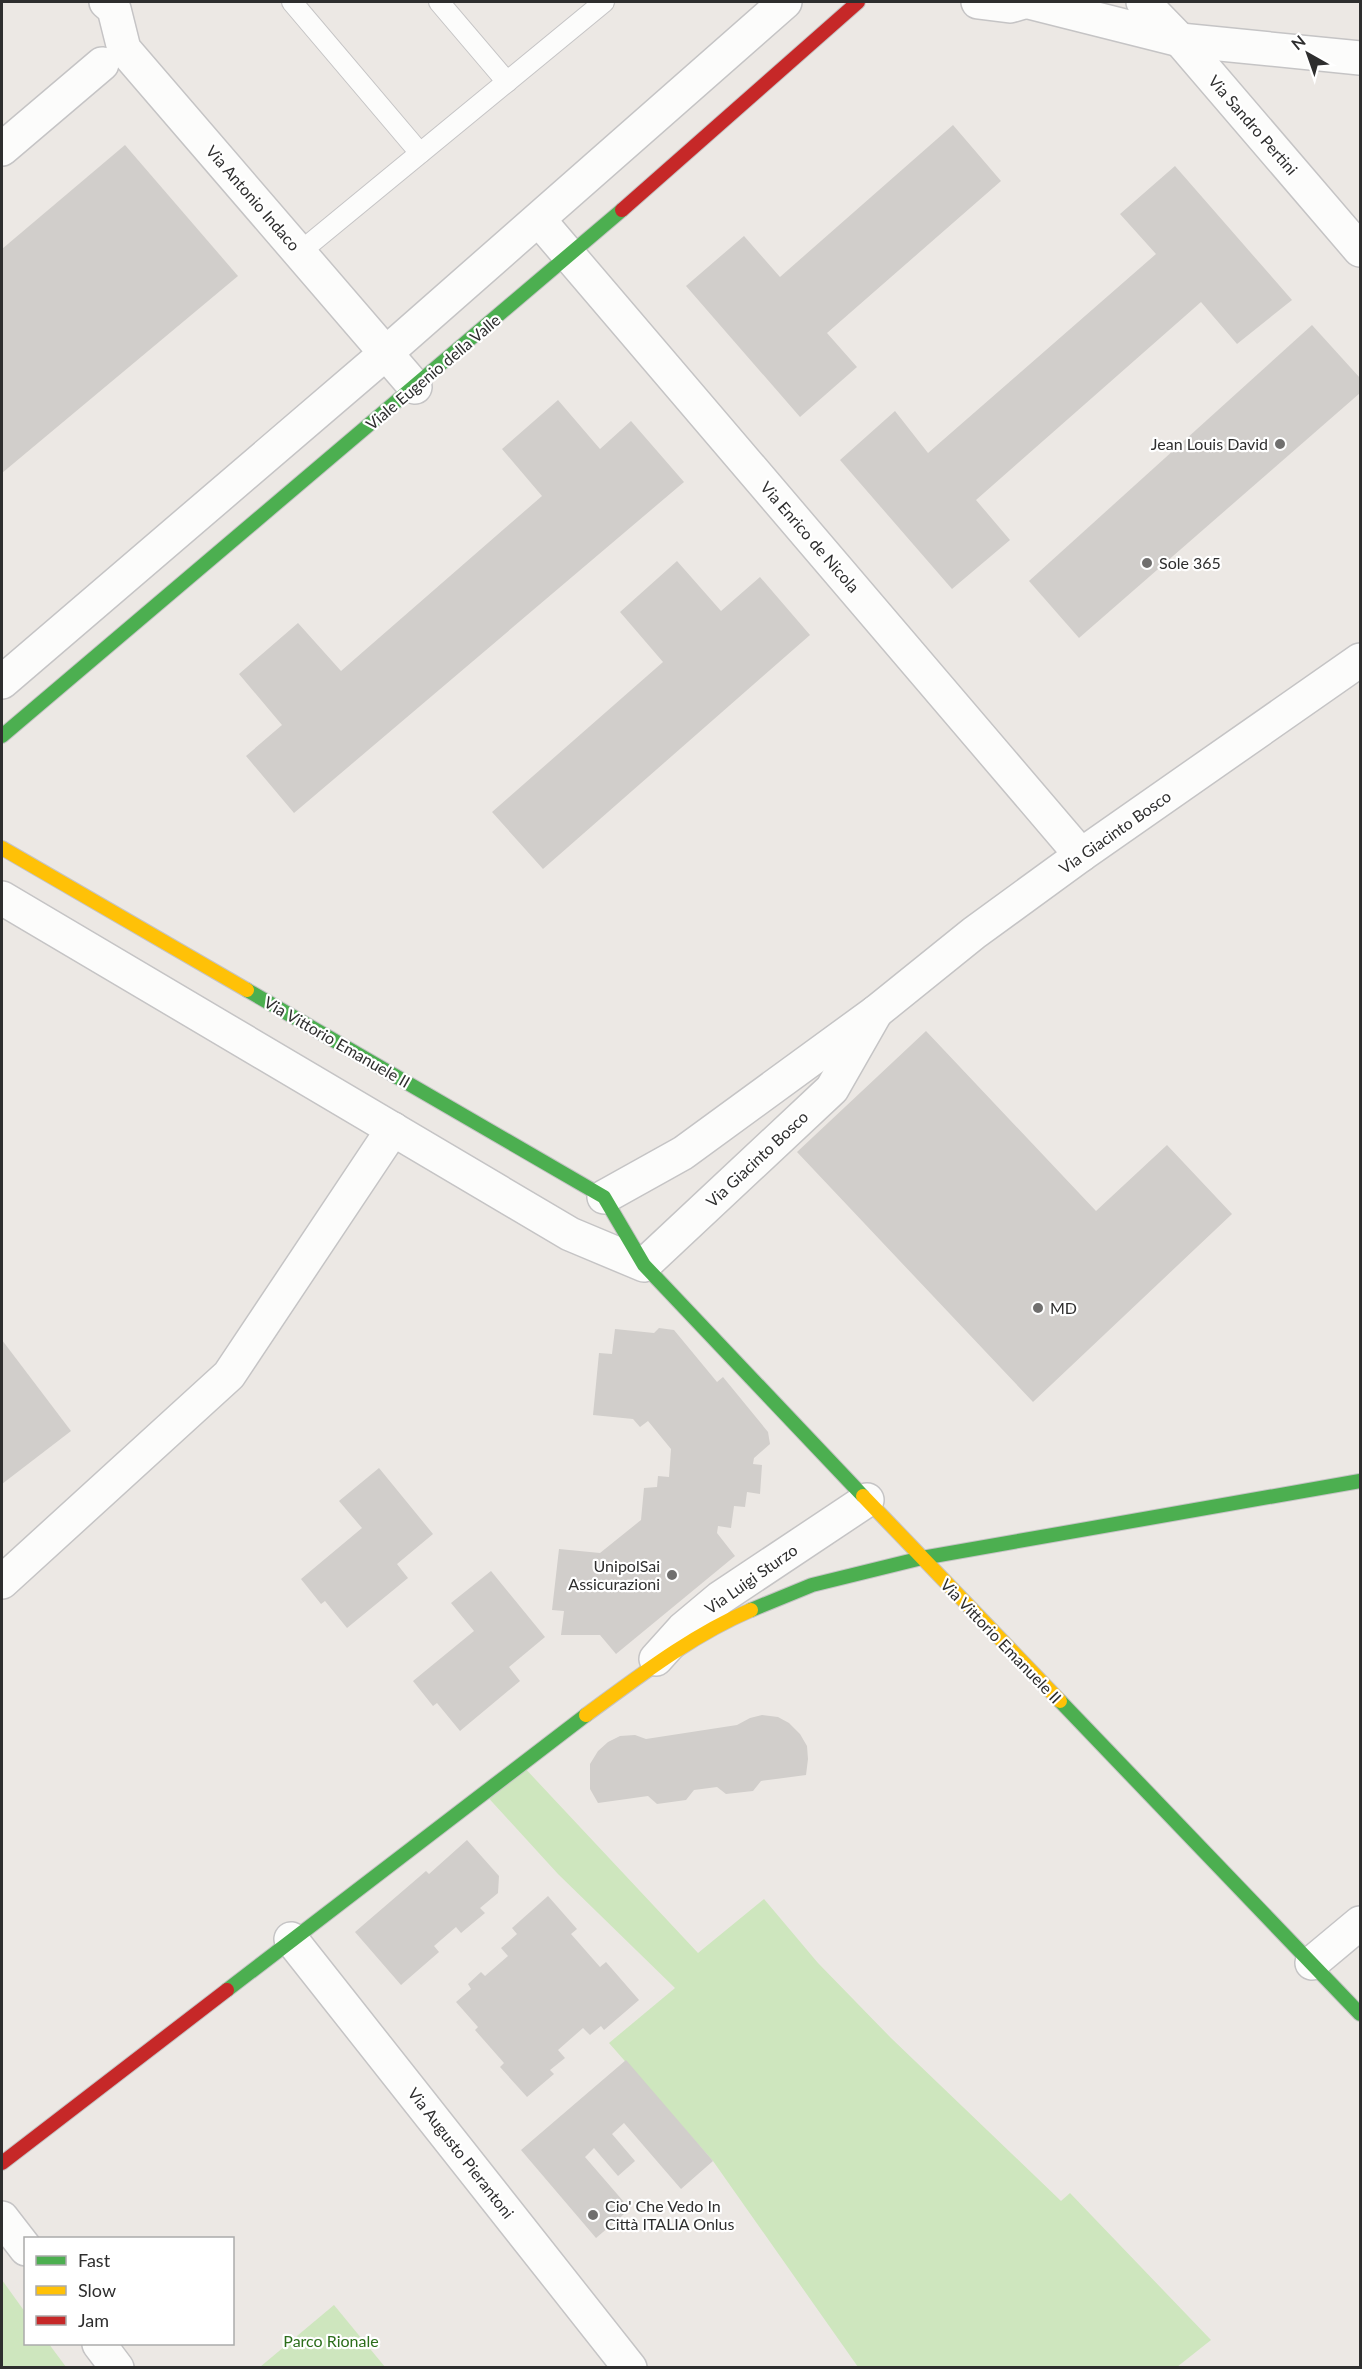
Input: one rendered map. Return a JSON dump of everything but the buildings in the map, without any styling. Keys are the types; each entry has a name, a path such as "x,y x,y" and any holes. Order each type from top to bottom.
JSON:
{"street":[{"path":"2,682 386,353 785,2"},
{"name":"Viale Eugenio della Valle","path":"2,736 570,256 858,2"},
{"path":"978,2 1010,6 1024,2"},
{"path":"1029,2 1180,40 1360,58"},
{"name":"Via Sandro Pertini","path":"1143,2 1180,40 1360,250"},
{"name":"Via Antonio Indaco","path":"115,4 124,49 415,387"},
{"path":"2,149 102,64"},
{"name":"Via Enrico de Nicola","path":"539,220 1081,855"},
{"name":"Via Giacinto Bosco","path":"604,1197 683,1153 876,1012 974,933 1081,855 1360,660"},
{"name":"Via Vittorio Emanuele II","path":"2,848 604,1197 644,1266 1360,2014"},
{"name":"Via Vittorio Emanuele II","path":"2,898 570,1234 644,1266"},
{"name":"Via Giacinto Bosco","path":"644,1266 832,1089 876,1012"},
{"path":"2,1582 229,1376 393,1130"},
{"path":"2,2163 576,1722 646,1671 730,1619 812,1585 922,1558 1360,1481"},
{"name":"Via Luigi Sturzo","path":"646,1671 683,1629 720,1598 867,1500"},
{"path":"1312,1963 1360,1923"},
{"name":"Via Augusto Pierantoni","path":"291,1939 630,2367"},
{"path":"2,2218 24,2246"},
{"path":"100,2345 117,2367"}],"lane":[{"path":"292,2 420,153"},
{"path":"439,2 507,82"},
{"path":"300,252 507,82 591,6"}],"green space":[{"path":"521,1764 698,1953 764,1899 818,1963 891,2038 1061,2201 1070,2193 1211,2340 1177,2367 858,2367 713,2161 609,2043 675,1988 558,1874 483,1792"},
{"path":"2,2280 24,2311 24,2345 50,2345 66,2367 2,2367"},
{"name":"Parco Rionale","path":"334,2305 385,2367 260,2367"}],"traffic: fast":[{"path":"2,736 622,210"},
{"path":"247,990 604,1197 644,1265 863,1496"},
{"path":"751,1610 812,1585 922,1558 1360,1481"},
{"path":"1060,1701 1360,2014"},
{"path":"227,1990 586,1715"}],"traffic: slow":[{"path":"2,848 247,990"},
{"path":"863,1496 1060,1701"},
{"path":"586,1715 687,1644 751,1610"}],"traffic: jam":[{"path":"622,210 858,2"},
{"path":"2,2163 227,1990"}],"place":[{"name":"Jean Louis David","path":"1280,444"},
{"name":"Sole 365","path":"1147,563"},
{"name":"MD","path":"1038,1308"},
{"name":"UnipolSai Assicurazioni","path":"672,1575"},
{"name":"Cio' Che Vedo In Città ITALIA Onlus","path":"593,2215"}]}
